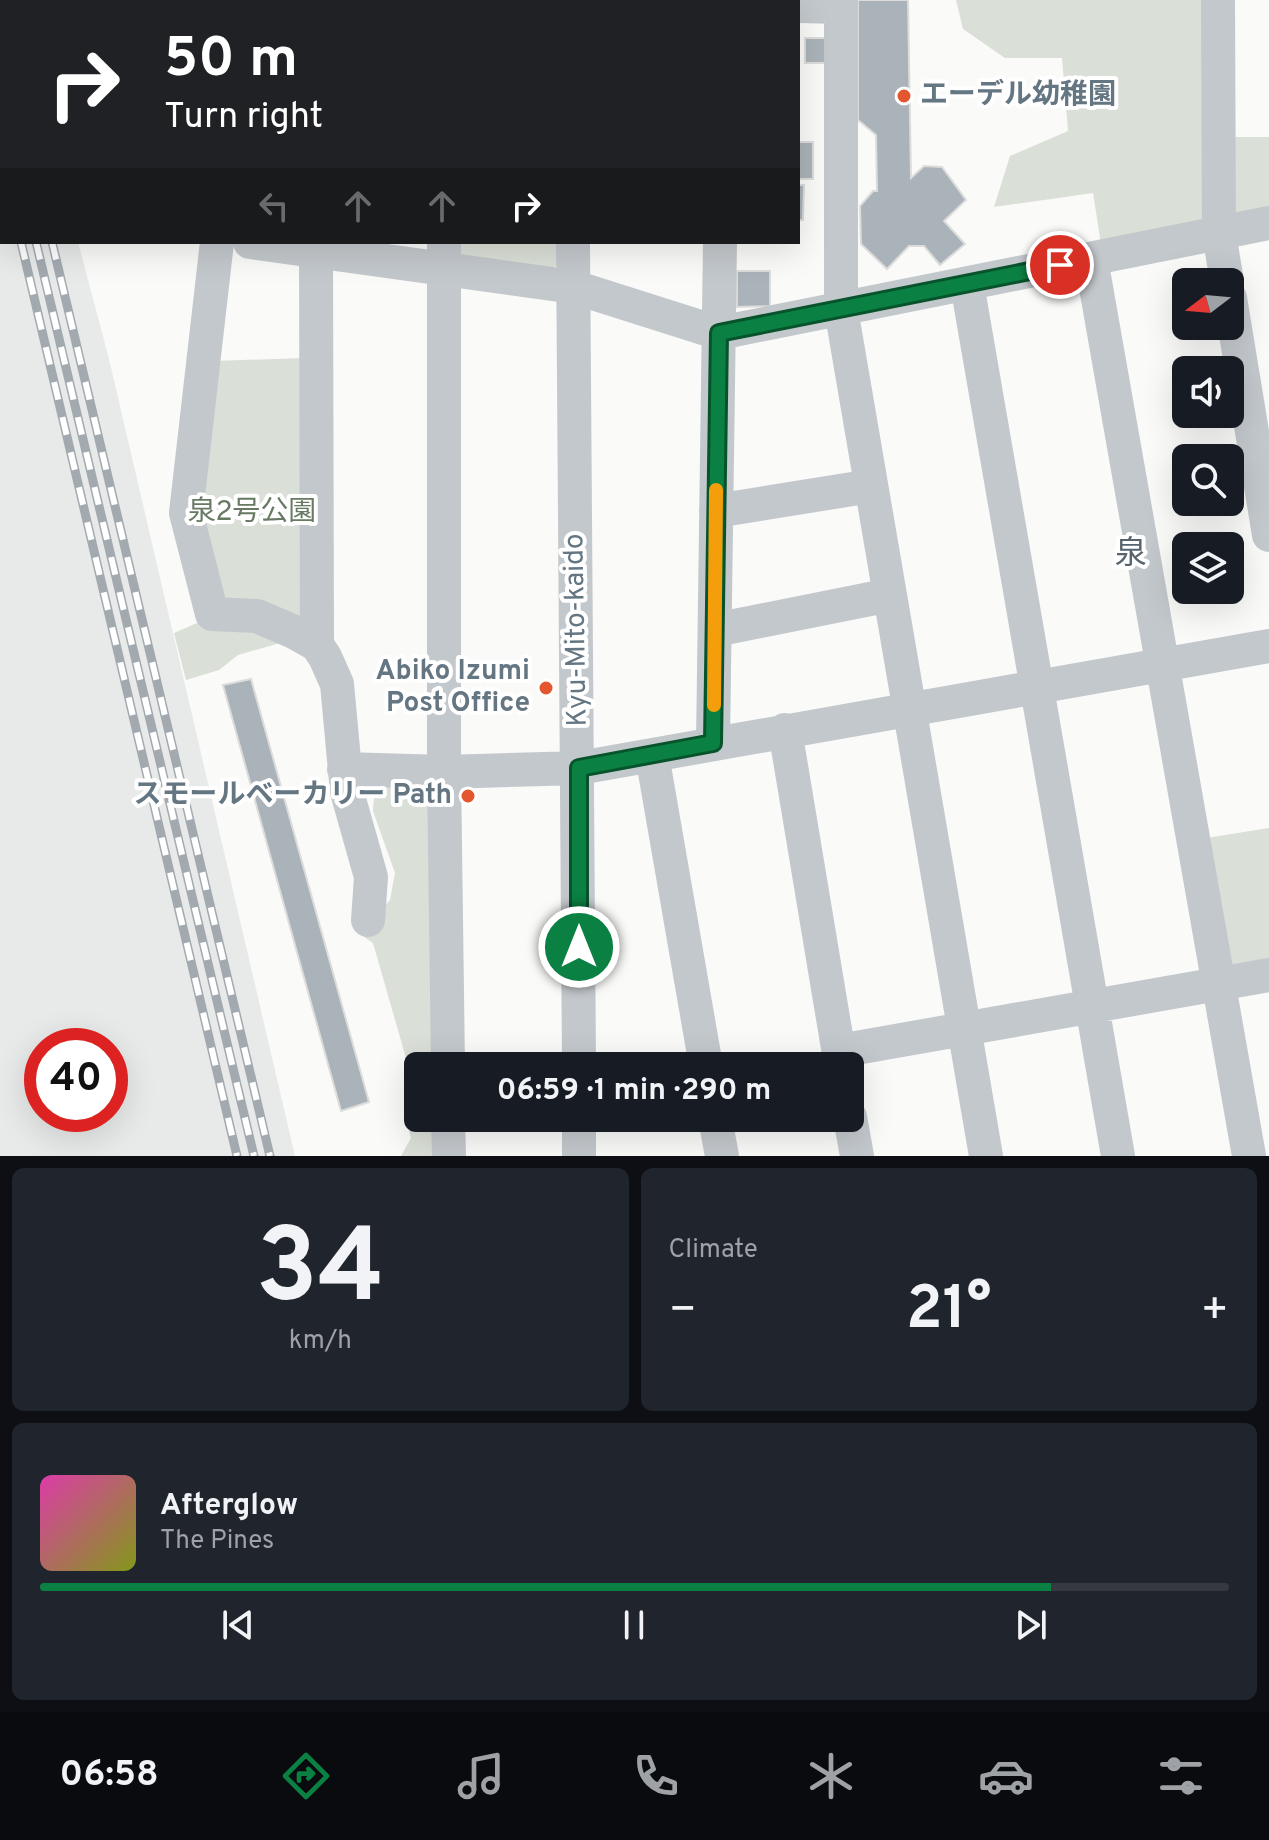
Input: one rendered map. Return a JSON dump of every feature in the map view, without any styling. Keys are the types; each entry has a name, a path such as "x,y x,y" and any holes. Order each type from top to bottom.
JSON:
{"street":[{"path":"1218,0 1219,233 1225,268"},
{"path":"800,6 841,4 841,309 986,1156"},
{"path":"277,244 444,255 574,287 719,333 1269,223"},
{"path":"217,244 186,513 212,614 257,616 317,645"},
{"name":"Kyu-Mito-kaido","path":"573,244 579,1052"},
{"path":"713,743 720,244"},
{"path":"332,248 317,645 337,684 347,792 371,877 368,920"},
{"path":"444,255 444,772 448,1052"},
{"path":"1091,259 1249,1156"},
{"path":"967,284 1118,1156"},
{"path":"1237,340 1269,535"},
{"path":"716,511 871,486"},
{"path":"715,630 890,595"},
{"path":"344,769 444,772 579,768 1269,646"},
{"path":"785,730 839,1052"},
{"path":"652,755 704,1052"},
{"path":"864,1052 964,1029 1269,975"},
{"path":"448,1132 449,1156"},
{"path":"579,1132 579,1156"},
{"path":"718,1132 722,1156"},
{"path":"853,1132 857,1156"}],"shaded area":[{"path":"0,244 79,244 109,359 295,1156 0,1156"}],"green space":[{"path":"956,0 1209,0 1212,217 1101,244 1093,193 994,207 1010,156 1068,131 1062,58 1005,58 963,29"},
{"path":"1234,137 1269,137 1269,212 1242,217 1234,211"},
{"path":"454,244 558,244 558,264 549,273 460,262"},
{"name":"泉2号公園","path":"305,358 305,616 297,621 226,606 196,512 213,361"},
{"path":"204,620 294,639 238,655 219,670 186,680 174,633"},
{"path":"375,783 428,783 438,1052 404,1052 373,943 364,937 367,926 390,900 395,873 373,811"},
{"path":"1269,828 1269,975 1218,984 1194,840"},
{"path":"409,1132 439,1132 439,1156 401,1156 411,1138"}],"building":[{"path":"858,0 908,0 911,178 924,166 942,167 966,200 944,221 965,244 940,265 924,246 909,246 887,269 861,244 860,206 873,191 877,191 876,135 858,120"},
{"path":"805,38 825,38 825,63 805,63"},
{"path":"800,142 813,142 813,179 800,179"},
{"path":"800,185 804,185 803,220 800,220"},
{"path":"737,271 770,271 770,306 737,307"},
{"path":"251,679 369,1102 341,1111 223,685"}],"railway":[{"path":"21,244 237,1156"},
{"path":"36,244 254,1156"},
{"path":"52,244 270,1156"}],"slow traffic":[{"path":"714,705 716,490"}],"place":[{"name":"エーデル幼稚園","path":"904,96"},
{"name":"Abiko Izumi Post Office","path":"546,688"},
{"name":"スモールベーカリー Path","path":"468,796"}],"district":[{"name":"泉","path":"1131,555"}],"route":[{"path":"579,947 579,768 713,743 719,333 1060,265"}]}
